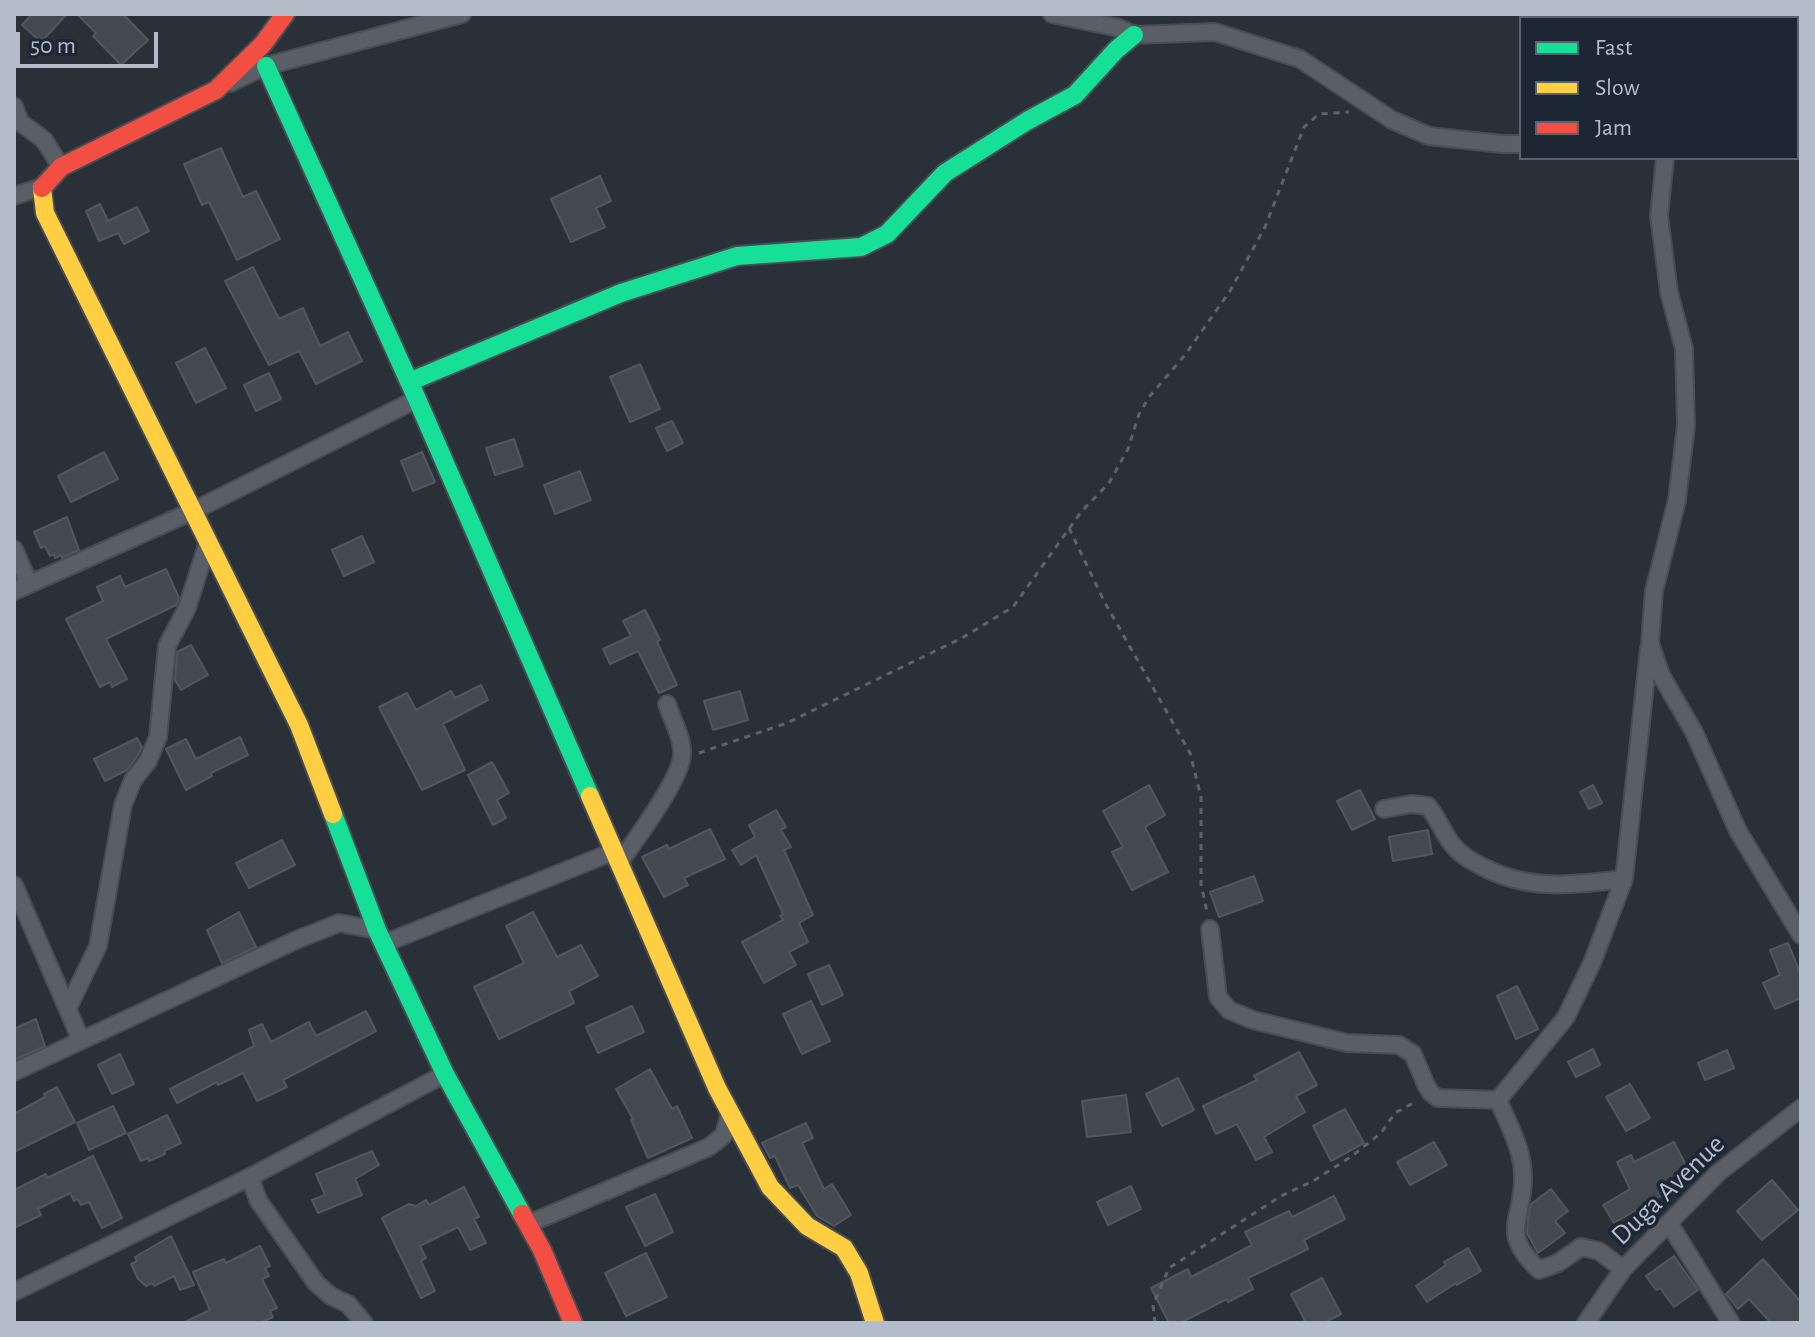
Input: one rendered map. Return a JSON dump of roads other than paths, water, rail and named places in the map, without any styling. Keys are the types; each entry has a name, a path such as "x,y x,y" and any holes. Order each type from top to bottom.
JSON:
{"street":[{"path":"216,90 263,44 285,14"},
{"path":"14,196 42,187 61,167 266,66 462,14"},
{"path":"1052,14 1119,28 1134,35 1215,32 1300,59 1392,120 1429,136 1519,144"},
{"path":"14,549 22,587 193,511 413,390 621,293 737,256 861,247 887,234 945,173 1027,121 1075,95 1134,35"},
{"path":"266,66 413,390 717,1088 770,1187 807,1226 844,1248 859,1273 875,1323"},
{"path":"14,106 20,122 44,140 61,167"},
{"path":"1498,1100 1566,1017 1592,963 1624,879 1654,591 1677,500 1686,426 1684,349 1669,292 1659,216 1665,160"},
{"path":"42,187 45,213 299,725 380,937 445,1074 542,1250 573,1323"},
{"path":"68,1008 98,946 123,805 133,780 148,761 158,737 167,646 187,608 208,542"},
{"path":"1650,643 1661,675 1694,732 1738,831 1801,935"},
{"path":"14,1072 339,923 380,937 618,856 644,827 681,765 683,750 667,704"},
{"path":"1384,809 1411,804 1428,806 1440,820 1450,842 1467,859 1498,875 1531,884 1557,886 1624,879"},
{"path":"14,885 81,1040"},
{"path":"1210,929 1218,997 1229,1010 1253,1020 1347,1043 1399,1045 1413,1054 1431,1093 1438,1098 1498,1100"},
{"path":"14,1292 250,1177 445,1074"},
{"path":"1498,1100 1520,1151 1524,1180 1515,1234 1527,1259 1539,1270 1558,1263 1581,1247 1599,1251 1623,1269"},
{"name":"Duga Avenue","path":"1586,1323 1623,1269 1718,1173 1801,1108"},
{"path":"528,1224 709,1147 724,1135 730,1112"},
{"path":"250,1177 258,1200 316,1283 331,1296 348,1304 364,1323"},
{"path":"1669,1223 1731,1323"}]}
